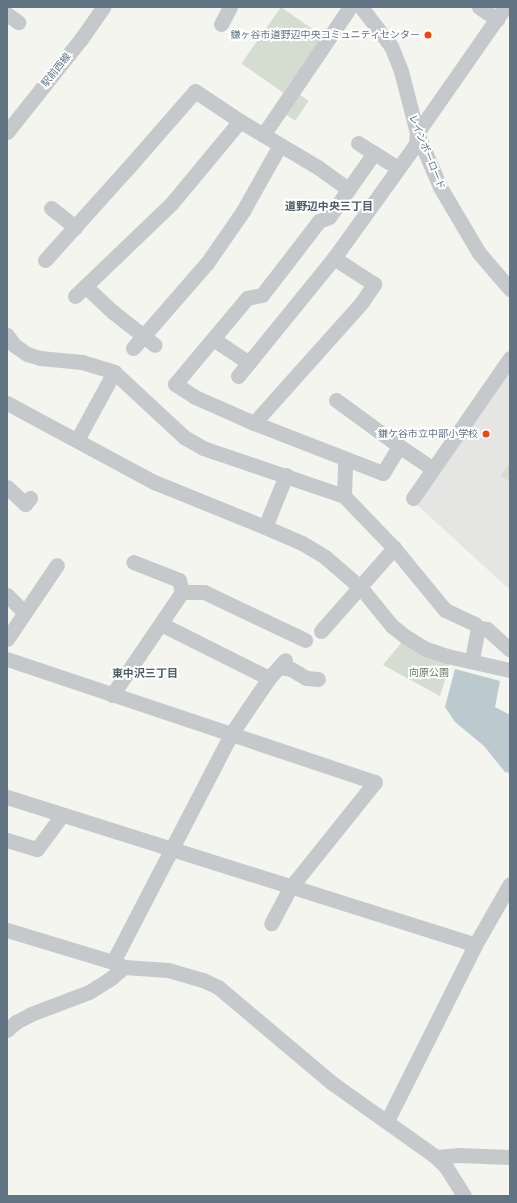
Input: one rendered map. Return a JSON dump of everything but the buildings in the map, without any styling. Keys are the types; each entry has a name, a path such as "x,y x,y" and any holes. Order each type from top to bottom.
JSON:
{"street":[{"name":"駅前西線","path":"7,132 81,39 103,7"},
{"path":"263,135 350,7"},
{"name":"レインボーロード","path":"361,7 391,46 401,71 417,133 440,186 479,253 510,289"},
{"path":"238,376 334,258 416,144 417,133 501,13 479,7"},
{"path":"45,260 195,91 240,121 319,168 348,189"},
{"path":"149,341 80,291 171,204 240,121"},
{"path":"358,143 398,168"},
{"path":"133,348 149,341 176,310 243,211 280,145"},
{"path":"374,153 328,216 319,221 262,295 247,298 175,384 195,397 254,423 383,473 399,446"},
{"path":"52,208 75,227"},
{"path":"254,423 362,302 374,284 334,258"},
{"path":"7,335 14,344 27,354 40,358 82,362 114,372 184,437 203,448 344,496 394,548 445,610 475,624 478,628 488,628 510,650"},
{"path":"212,339 249,363"},
{"path":"413,498 510,358"},
{"path":"77,440 114,372"},
{"path":"336,400 433,469"},
{"path":"7,403 154,482 302,543 325,557 361,588 392,626 406,637 433,651 447,656 472,660 510,670"},
{"path":"344,496 345,459"},
{"path":"265,527 286,475"},
{"path":"7,487 26,504 30,498"},
{"path":"321,631 361,588 394,548"},
{"path":"112,695 182,592 179,580 133,562"},
{"path":"7,639 57,565"},
{"path":"182,592 204,592 305,640"},
{"path":"7,595 24,612"},
{"path":"161,624 278,668 291,669 306,678 318,679"},
{"path":"472,660 478,628"},
{"path":"7,659 375,782 290,888 271,924"},
{"path":"7,1030 16,1022 31,1014 89,992 111,978 119,964 171,850 231,734 278,668"},
{"path":"7,797 290,888 475,945"},
{"path":"7,840 37,849 62,815"},
{"path":"387,1121 475,945 510,884"},
{"path":"7,930 119,964 168,970 203,980 218,987 332,1083 436,1157 446,1167 462,1195"},
{"path":"436,1157 459,1155 510,1157"}],"shaded area":[{"name":"鎌ケ谷市立中部小学校","path":"510,366 510,590 415,503"},
{"path":"455,669 500,681 495,707 510,715 510,773 505,772 484,746 455,722 445,707"}],"green space":[{"path":"281,7 323,36 283,93 241,64"},
{"path":"297,93 309,101 295,121 284,113"},
{"path":"510,462 510,482 501,476"},
{"name":"向原公園","path":"402,642 450,664 440,696 383,665"}],"place":[{"name":"鎌ヶ谷市道野辺中央コミュニティセンター","path":"428,35"},
{"name":"鎌ケ谷市立中部小学校","path":"486,434"}],"district":[{"name":"道野辺中央三丁目","path":"329,206"},
{"name":"東中沢三丁目","path":"145,673"}]}
